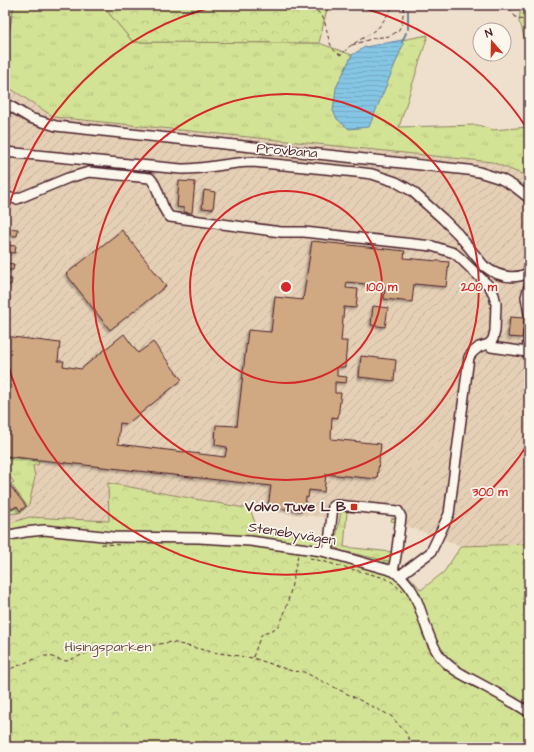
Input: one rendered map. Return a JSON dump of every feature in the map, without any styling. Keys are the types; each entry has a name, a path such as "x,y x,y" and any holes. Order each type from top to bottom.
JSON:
{"street":[{"name":"Provbana","path":"5,103 30,118 56,126 479,172 501,179 515,187 529,198"},
{"name":"Provbana","path":"5,152 181,169 253,162 372,174 396,182 412,191 458,234 489,270 501,276 510,277 529,273"},
{"path":"5,197 17,199 68,178 89,172 150,178 155,183 165,212 170,217 281,232 304,232 432,246 454,253 460,258 490,287 494,295 496,304 495,331 493,339 489,344 479,347 469,357 449,513 431,552 421,560 396,574"},
{"path":"529,286 526,297 529,314"},
{"path":"489,344 490,346 527,352 529,330"},
{"path":"328,552 333,506 337,505 398,511 401,517 396,556 396,574"},
{"name":"Stenebyvägen","path":"7,540 19,532 44,530 113,537 215,539 264,543 328,552 396,574"},
{"path":"396,574 406,582 415,596 434,644 443,659 457,670 529,712"}],"path":[{"path":"313,5 323,19 328,40 335,53 341,55 350,46 380,26 394,5"},
{"path":"350,46 374,38 390,36 398,32 402,24 404,5"},
{"path":"504,5 509,8 517,19 529,20"},
{"path":"5,545 7,540"},
{"path":"100,544 127,545"},
{"path":"253,658 261,636 277,626 283,615 289,597 298,555"},
{"path":"304,556 385,578 404,593"},
{"path":"5,671 42,656 50,656 68,661 109,646 118,645 137,648 171,642 212,652 253,658 292,672 304,672 391,716 406,733 413,747"}],"shaded area":[{"path":"5,85 54,117 492,162 524,175 529,180 529,544 461,546 407,526 398,516 340,510 339,519 250,509 109,483 109,521 29,517 5,525"}],"green space":[{"path":"5,5 14,5 5,53"},
{"path":"14,5 102,5 133,42 319,43 352,55 336,88 403,45 402,40 428,35 399,127 478,125 493,130 529,127 529,180 524,175 492,162 54,117 5,85 5,53"},
{"path":"102,5 328,5 319,43 133,42"},
{"path":"521,5 529,5 529,58 521,25 519,23"},
{"path":"13,457 27,459 30,461 37,460 36,461 39,462 38,465 33,466 35,477 29,505 21,512 5,515 5,509 9,506 12,510 17,507 21,511 27,506 11,484 14,482 8,475 5,478 5,458 12,459"},
{"name":"Hisingsparken","path":"108,483 250,509 257,528 323,539 341,551 388,561 402,568 421,590 444,572 461,546 529,544 529,747 5,747 5,525 29,517 109,521"},
{"path":"341,512 347,512 344,547 392,552 396,522 391,521 392,518 397,520 391,563 341,552 336,547 335,543"}],"water":[{"path":"402,40 403,45 369,127 349,129 337,119 333,111 336,88 352,55 365,47"}],"building":[{"path":"179,181 195,182 192,213 184,212 184,208 177,207"},
{"path":"204,190 215,192 213,209 202,208"},
{"path":"5,228 18,229 17,236 5,235"},
{"path":"122,230 166,286 110,330 66,274"},
{"path":"312,241 405,251 404,258 449,262 446,287 414,284 412,302 384,299 385,286 347,282 346,288 358,289 356,308 344,307 341,341 347,341 345,367 337,367 337,376 347,377 346,383 335,382 335,393 341,393 338,418 332,417 331,439 381,444 377,479 326,474 324,492 309,490 308,498 306,497 304,511 268,507 271,486 5,456 5,336 60,343 58,361 64,361 63,366 81,369 124,334 138,353 153,342 182,380 127,424 120,423 118,444 225,457 227,447 215,445 216,425 237,426 248,330 271,332 275,297 303,300"},
{"path":"5,245 16,246 15,253 5,252"},
{"path":"5,263 14,264 13,270 5,270"},
{"path":"5,279 12,279 11,285 5,285"},
{"path":"5,296 10,296 9,303 5,303"},
{"path":"373,306 388,308 385,327 371,325"},
{"path":"510,317 524,318 522,338 508,337"},
{"path":"361,356 396,360 394,381 359,377"},
{"path":"5,479 26,506 20,511 17,506 12,509 9,505 5,508"}],"waterway":[{"path":"408,11 408,29"},
{"path":"402,42 406,33"}],"place":[{"name":"Volvo Tuve L B","path":"354,507"}]}
